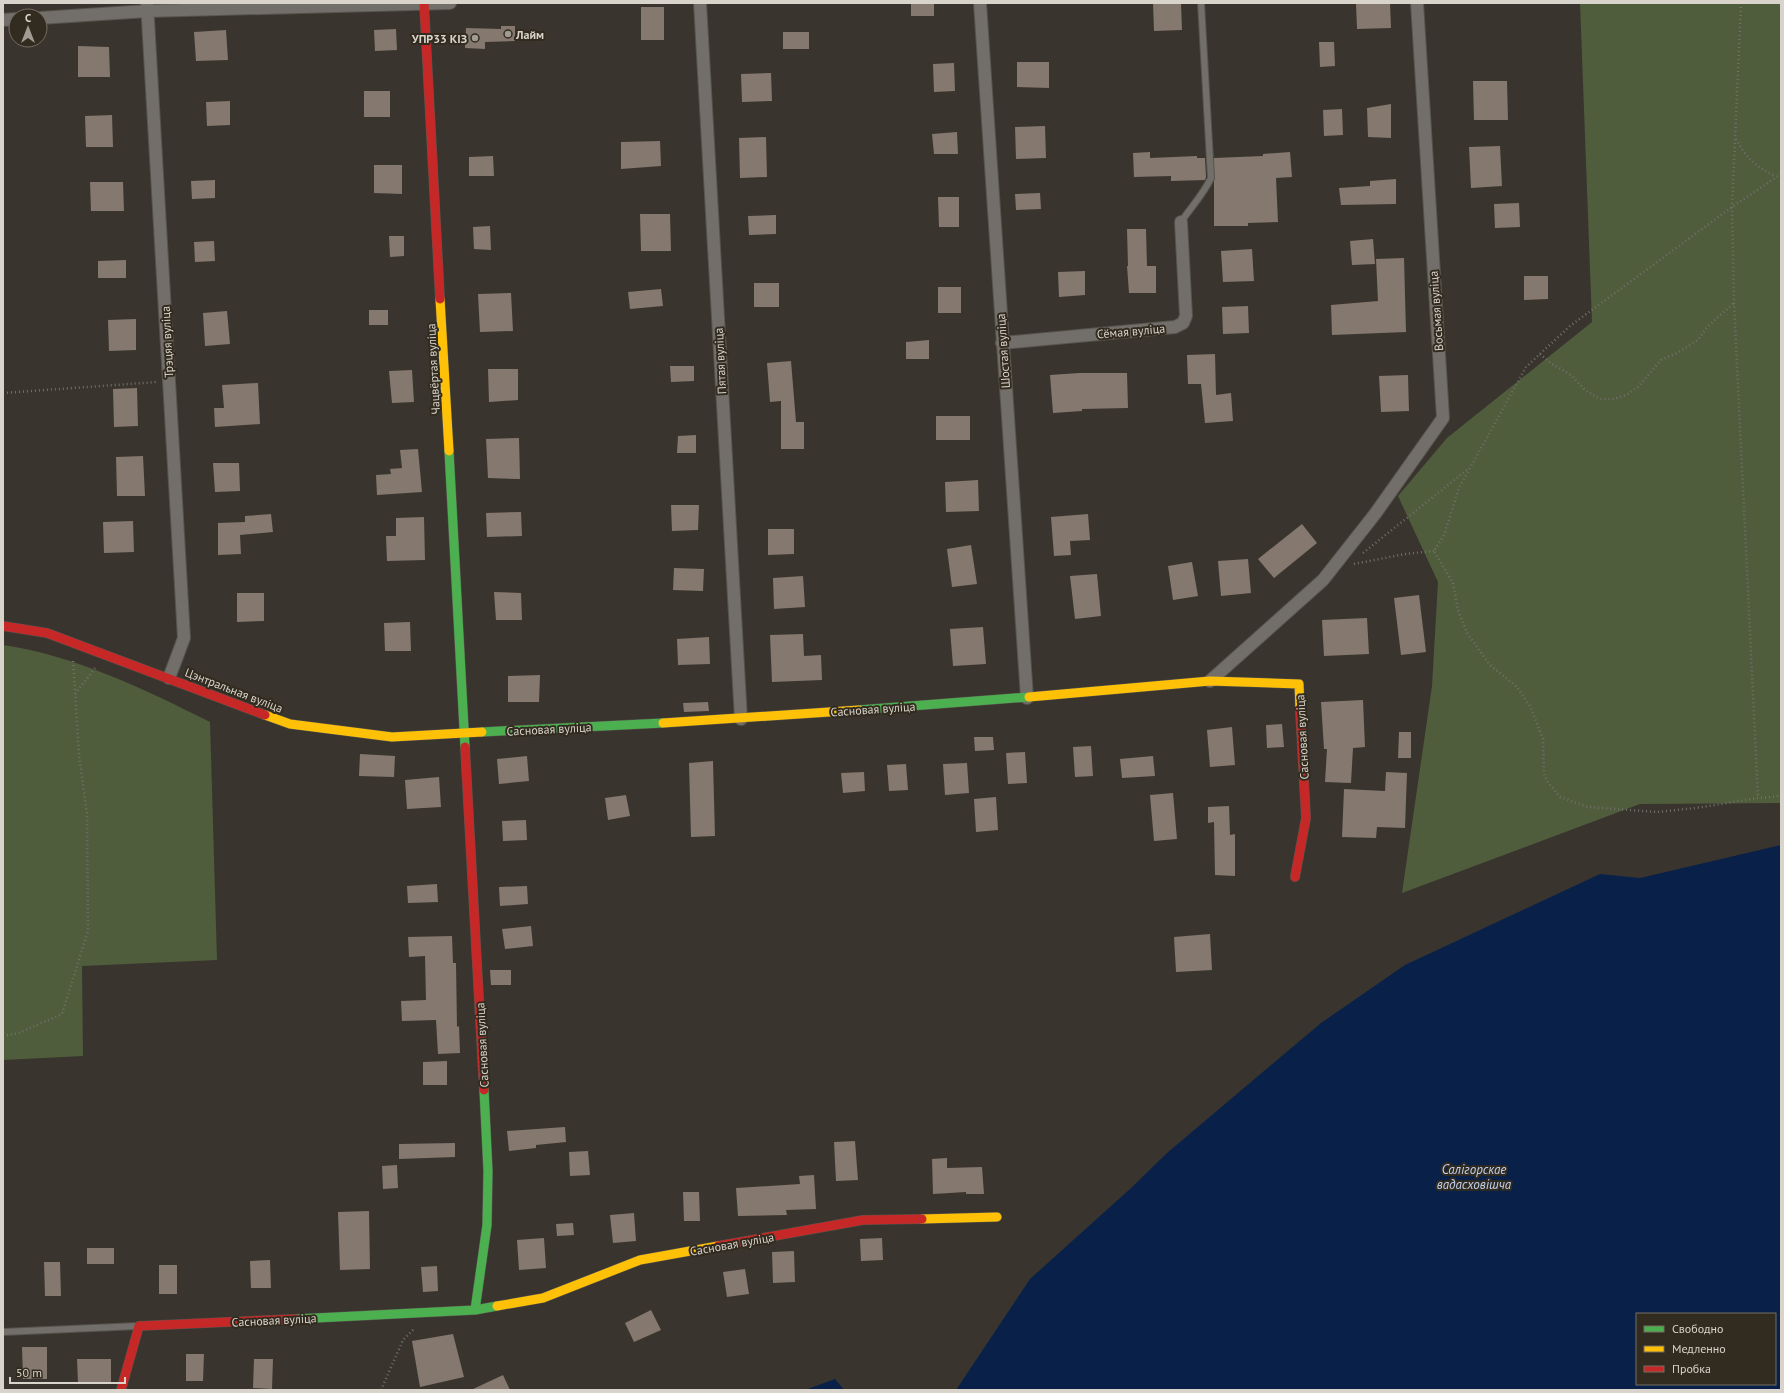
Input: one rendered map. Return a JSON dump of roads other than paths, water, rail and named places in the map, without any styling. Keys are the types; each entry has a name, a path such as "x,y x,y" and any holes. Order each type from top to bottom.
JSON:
{"street":[{"path":"48,17 147,7 450,3"},
{"name":"Пятая вуліца","path":"700,3 741,719"},
{"name":"Шостая вуліца","path":"980,3 1026,698"},
{"name":"Восьмая вуліца","path":"1210,681 1323,580 1374,514 1443,418 1417,3"},
{"name":"Чацвёртая вуліца","path":"424,4 465,734"},
{"name":"Трэцяя вуліца","path":"147,7 184,638 169,678"},
{"name":"Сёмая вуліца","path":"1002,343 1175,327 1183,323 1186,316 1181,222"},
{"name":"Цэнтральная вуліца","path":"3,626 47,633 290,724 392,737 465,734"},
{"name":"Сасновая вуліца","path":"475,1310 487,1225 488,1171 465,734 741,719 1026,698 1210,681 1299,684 1306,818 1295,877"},
{"name":"Сасновая вуліца","path":"139,1326 475,1310 543,1298 640,1260 862,1220 997,1217"},
{"path":"121,1390 139,1326"}],"lane":[{"path":"1181,222 1193,204 1203,194 1211,178 1201,3"},
{"path":"3,1332 139,1326"}],"water":[{"name":"Салігорскае вадасховішча","path":"1781,845 1781,1390 956,1390 1030,1279 1130,1189 1167,1153 1321,1023 1405,965 1600,874 1640,878"},
{"path":"835,1379 844,1390 805,1390"}],"place":[{"name":"Лайм","path":"508,34"},
{"name":"УПР33 КІЗ","path":"475,38"}]}
